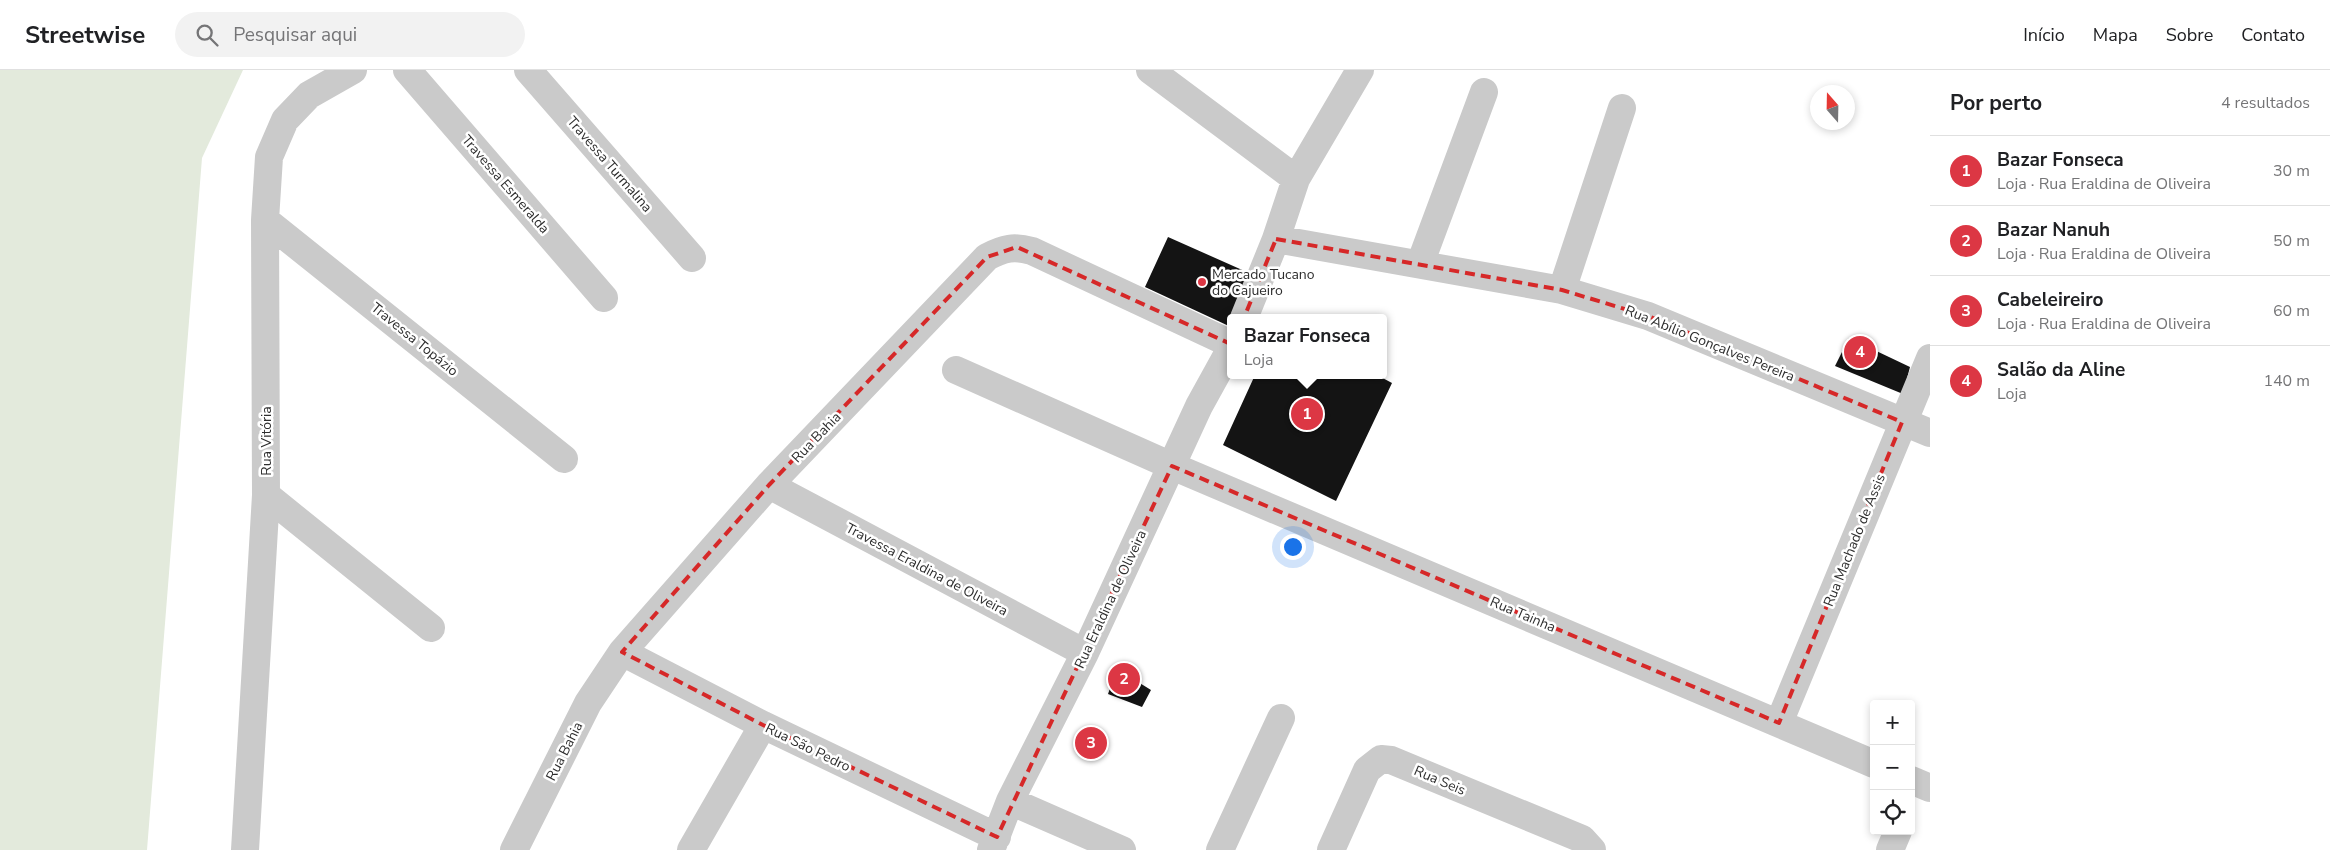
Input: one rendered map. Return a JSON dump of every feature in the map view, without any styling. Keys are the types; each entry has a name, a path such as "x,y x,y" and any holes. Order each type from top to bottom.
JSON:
{"street":[{"name":"Rua Vitória","path":"245,850 266,495 265,220 269,157 284,120 309,95 353,70"},
{"name":"Travessa Esmeralda","path":"407,70 604,298"},
{"name":"Travessa Turmalina","path":"528,70 692,258"},
{"path":"1150,70 1296,179"},
{"path":"1246,314 1276,239 1296,179 1360,70"},
{"path":"1420,264 1484,92"},
{"path":"1562,290 1622,108"},
{"name":"Travessa Topázio","path":"265,220 564,459"},
{"name":"Rua Abílio Gonçalves Pereira","path":"1276,239 1562,290 1648,316 1930,433"},
{"name":"Rua Bahia","path":"514,850 588,703 622,652 770,485 988,257 1002,249 1017,246 1032,251 1227,342"},
{"name":"Rua Eraldina de Oliveira","path":"994,844 1010,801 1085,653 1199,406 1227,355"},
{"name":"Rua Machado de Assis","path":"1779,722 1930,358"},
{"name":"Rua Tainha","path":"956,370 1172,466 1870,762"},
{"name":"Travessa Eraldina de Oliveira","path":"770,485 1085,653"},
{"path":"266,495 430,628"},
{"name":"Rua São Pedro","path":"622,652 994,844"},
{"path":"1220,850 1281,718"},
{"path":"691,850 763,726"},
{"name":"Rua Seis","path":"1331,850 1367,770 1381,759 1391,760 1582,839 1592,850"},
{"path":"1010,801 1122,850"},
{"path":"1890,850 1896,835"}],"highlighted area":[{"path":"1276,239 1562,290 1648,316 1902,422 1779,723 1172,466 997,837 763,725 622,652 769,485 987,257 1017,247 1233,345"}],"shaded area":[{"path":"0,70 243,70 202,158 147,850 0,850"}],"building":[{"name":"Mercado Tucano do Cajueiro","path":"1168,237 1258,277 1234,314 1227,314 1227,325 1145,287"},
{"path":"1849,338 1910,367 1903,394 1835,366"},
{"path":"1253,379 1384,379 1392,383 1336,501 1223,445"},
{"path":"1117,669 1151,690 1142,707 1108,694"},
{"path":"1088,726 1104,737 1098,756 1077,749"}],"place":[{"name":"Mercado Tucano do Cajueiro","path":"1202,282"},
{"name":"Salão da Aline","path":"1860,352"},
{"name":"Bazar Fonseca","path":"1307,414"},
{"name":"Bazar Nanuh","path":"1124,679"},
{"name":"Cabeleireiro","path":"1091,743"}]}
